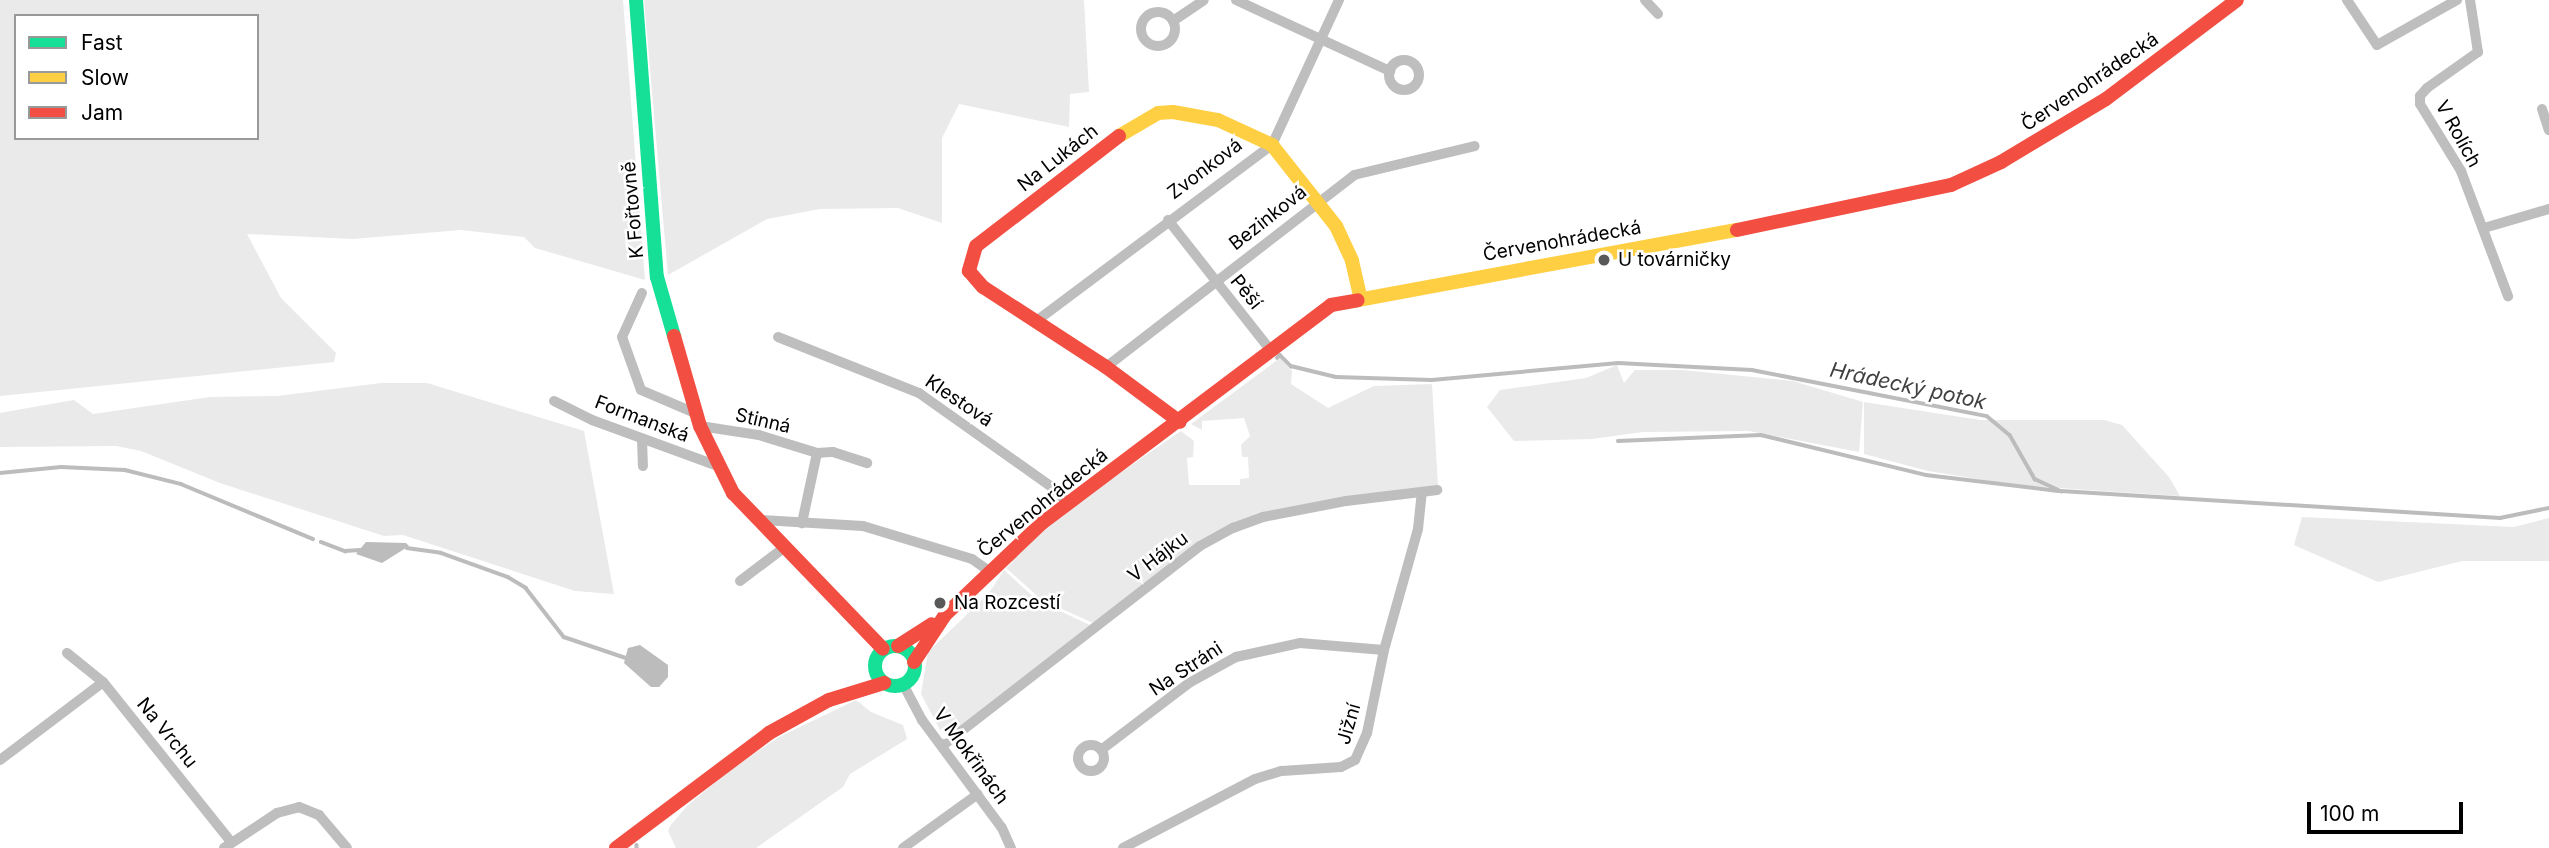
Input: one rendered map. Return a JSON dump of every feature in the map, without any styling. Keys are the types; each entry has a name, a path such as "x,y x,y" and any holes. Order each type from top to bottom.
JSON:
{"street":[{"name":"K Fořtovně","path":"636,0 657,277 698,419 718,467 733,493 785,547 891,648"},
{"path":"1173,21 1204,0"},
{"path":"1236,0 1390,71"},
{"name":"Zvonková","path":"1035,322 1168,220 1272,145 1339,0"},
{"path":"1645,0 1658,13"},
{"name":"Červenohrádecká","path":"914,662 945,615 989,571 1067,503 1180,422 1272,352 1321,310 1360,297 1827,214 1951,185 2001,162 2090,110 2237,0"},
{"path":"2347,0 2377,45 2457,0"},
{"name":"V Rolích","path":"2470,0 2479,52 2427,88 2420,96 2420,104 2460,171 2508,296"},
{"path":"2542,109 2549,130"},
{"name":"Na Lukách","path":"1180,422 1106,367 974,280 969,271 971,253 1129,127 1158,113 1199,115 1272,145 1342,237 1360,297"},
{"name":"Bezinková","path":"1106,367 1318,202 1361,172 1475,146"},
{"path":"2484,228 2549,209"},
{"name":"Pěší","path":"1168,220 1272,352"},
{"path":"642,293 622,337 641,390 698,419"},
{"name":"Klestová","path":"778,337 919,393 1056,490 1067,503"},
{"name":"Formanská","path":"554,401 642,439 718,467"},
{"name":"Stinná","path":"698,419 817,453 833,452 867,463"},
{"path":"642,439 643,466"},
{"path":"802,523 817,453"},
{"name":"V Hájku","path":"942,746 1200,546 1233,528 1263,517 1346,501 1437,489"},
{"name":"Jižní","path":"1123,848 1255,779 1304,768 1341,767 1355,760 1367,733 1384,650 1418,529 1422,492"},
{"path":"760,520 863,526 972,559 989,571"},
{"path":"740,581 785,547"},
{"name":"Červenohrádecká","path":"891,648 945,615"},
{"name":"Na Stráni","path":"1101,750 1189,683 1236,657 1300,643 1384,650"},
{"path":"616,848 739,752 830,700 875,665 891,648 909,652 914,662 911,677 903,684 884,683 830,700"},
{"name":"Na Vrchu","path":"67,653 103,681 228,845"},
{"path":"875,665 884,683"},
{"path":"0,760 103,681"},
{"name":"V Mokřinách","path":"903,684 942,746 978,794 1011,848"},
{"path":"903,848 978,794"},
{"path":"228,845 277,813 299,807 319,815 347,848"}],"shaded area":[{"path":"0,0 623,0 645,280 535,248 524,237 461,230 353,239 247,234 281,298 336,353 334,362 0,396"},
{"path":"644,0 1084,0 1089,92 1070,94 1069,127 959,104 942,138 942,223 898,208 820,209 767,219 668,275"},
{"path":"1280,358 1292,371 1291,384 1328,408 1374,386 1432,384 1438,485 1300,505 1189,549 1093,623 1042,600 1006,568 1013,562 1010,559 1066,510 1181,431 1194,441 1193,457 1187,458 1189,485 1240,485 1240,479 1249,478 1248,457 1242,457 1241,445 1250,436 1244,418 1202,421 1202,430 1191,424"},
{"path":"1617,365 1624,383 1635,370 1682,370 1793,381 1863,402 1859,452 1749,431 1643,432 1592,439 1514,441 1487,407 1500,390 1586,378"},
{"path":"381,383 427,383 584,431 614,594 575,591 403,535 384,536 220,483 141,451 116,446 0,447 0,413 74,400 93,414 210,397 277,396"},
{"path":"1864,402 1980,420 2104,420 2122,425 2169,477 2180,496 2015,485 1928,471 1864,454"},
{"path":"2302,517 2514,527 2549,518 2549,561 2462,561 2378,582 2294,545"},
{"path":"366,542 406,543 409,546 382,563 356,554"},
{"path":"1004,570 1038,601 1090,625 953,731 940,730 921,694 928,652 989,593"},
{"path":"640,645 668,665 668,677 659,687 651,687 624,663 628,648"},
{"path":"856,700 871,712 903,725 907,739 850,774 843,787 756,848 676,848 668,831 670,826 687,806 733,768 779,737"}],"waterway":[{"name":"Hrádecký potok","path":"1277,358 1280,355 1291,366 1336,377 1432,380 1618,363 1752,370 1987,416 2010,435 2035,479 2061,491 2500,518 2549,508"},
{"path":"1618,441 1761,435 1926,475 2058,491"},
{"path":"0,473 61,467 125,470 181,484 313,539"},
{"path":"321,542 345,551 360,550"},
{"path":"407,548 441,553 508,577 526,588 564,637 626,658"}],"traffic: fast":[{"path":"636,0 657,277 674,336"},
{"path":"895,646 909,652 915,666 909,680 895,686 881,680 875,666 881,652 895,646"}],"traffic: slow":[{"path":"1119,136 1158,113 1173,112 1218,120 1272,145 1336,226 1352,261 1360,297"},
{"path":"1358,300 1737,230"}],"traffic: jam":[{"path":"1737,230 1951,185 2001,162 2106,99 2237,0"},
{"path":"1119,136 976,246 969,271 983,287 1106,367 1180,422"},
{"path":"914,662 945,615 1042,523 1331,305 1358,300"},
{"path":"674,336 700,426 733,493 883,649"},
{"path":"898,646 932,624"},
{"path":"616,848 769,733 829,700 884,683"}],"place":[{"name":"U továrničky","path":"1604,260"},
{"name":"Na Rozcestí","path":"940,603"}]}
